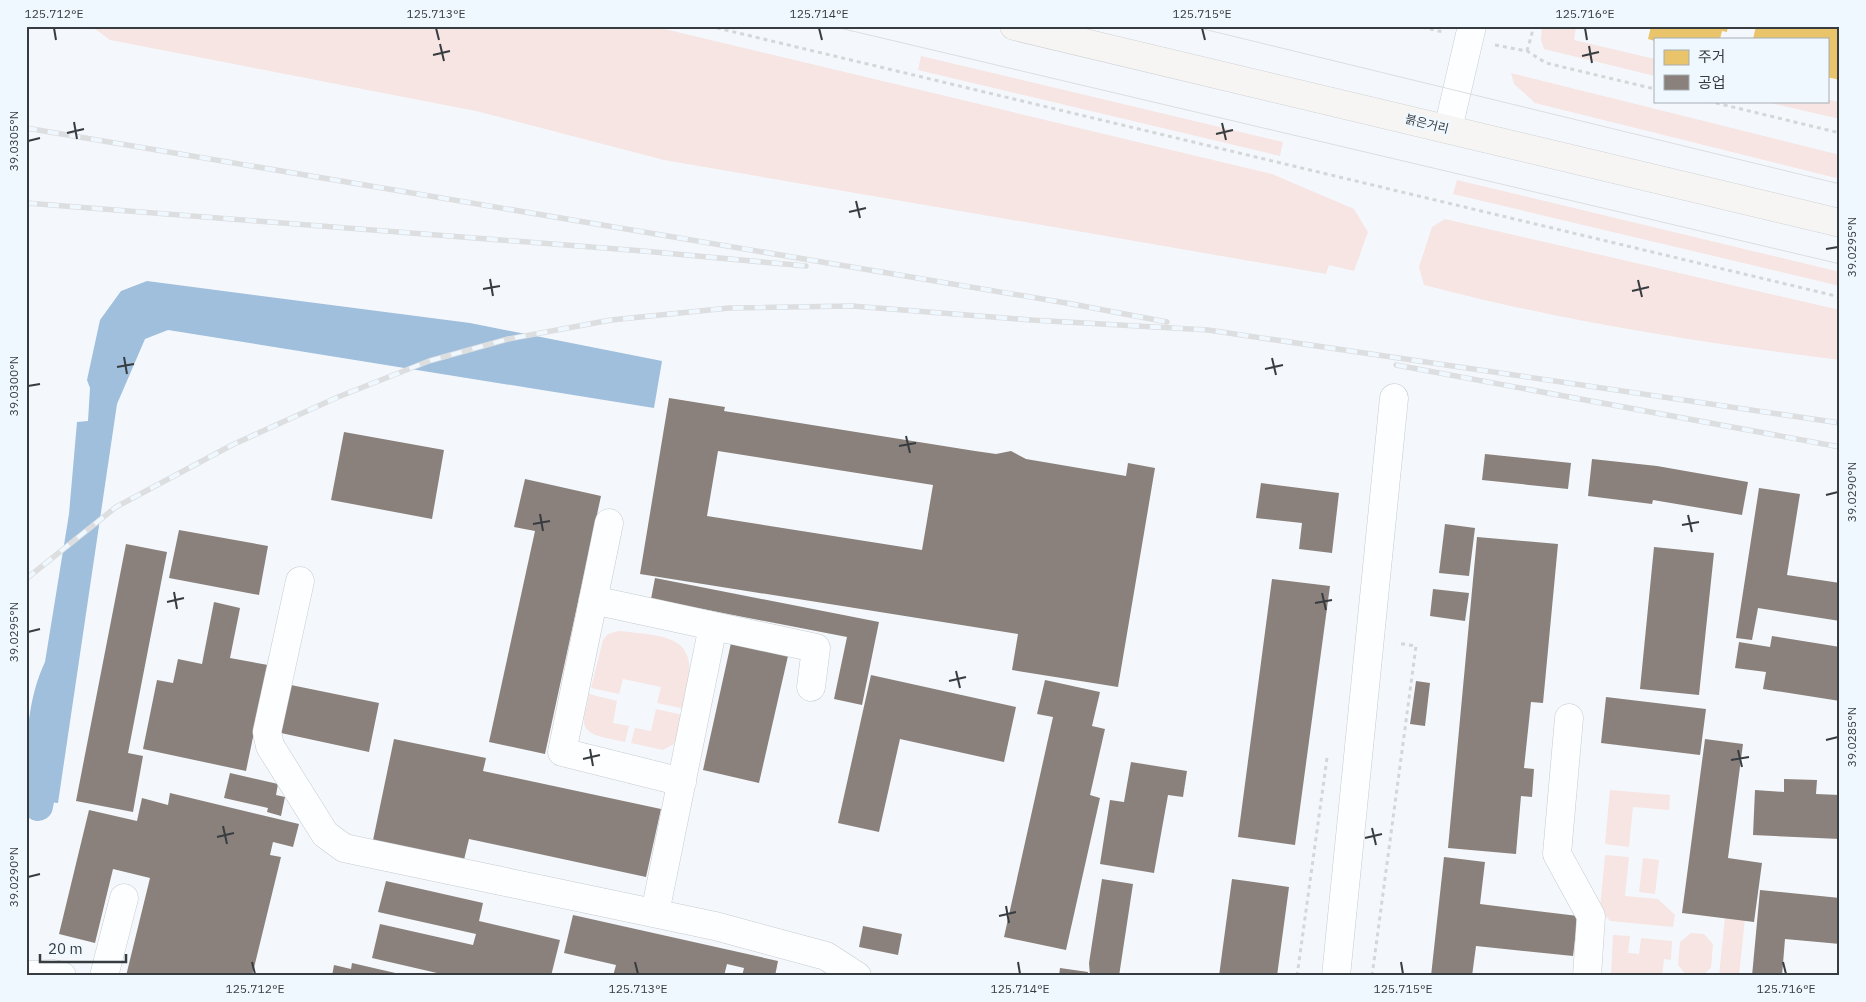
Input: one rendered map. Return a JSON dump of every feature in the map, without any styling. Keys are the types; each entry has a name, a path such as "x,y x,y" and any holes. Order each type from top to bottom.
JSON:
{"main road":[{"name":"붉은거리","path":"1014,26 1840,223"}],"street":[{"path":"1448,129 1470,33"},
{"path":"1336,976 1394,398"},
{"path":"609,523 562,752 682,782"},
{"path":"300,581 267,732 270,746 325,834 344,848 715,926 826,956 857,976"},
{"path":"593,600 816,648 811,687"},
{"path":"655,913 712,626"},
{"path":"1569,718 1557,854 1591,916 1587,976"},
{"path":"104,976 124,898"},
{"path":"26,975 54,974 62,976"}],"path":[{"path":"709,26 1840,296"},
{"path":"1421,26 1470,33 1527,51 1546,63 1654,89"},
{"path":"1527,51 1534,26"},
{"path":"1712,102 1840,133"},
{"path":"1370,640 1416,646 1372,976"}],"shaded area":[{"path":"91,26 652,26 1272,174 1354,209 1368,232 1354,271 1329,265 1326,274 664,160 476,111 110,40"},
{"path":"1542,26 1576,26 1574,40 1654,59 1654,76 1544,49 1541,40"},
{"path":"921,56 1283,142 1280,156 918,70"},
{"path":"1511,73 1840,155 1840,179 1535,103 1514,84"},
{"path":"1828,99 1840,102 1840,119 1766,102 1828,102"},
{"path":"1457,180 1840,272 1840,286 1453,194"},
{"path":"1445,219 1840,310 1840,360 1631,330 1527,310 1424,285 1419,267 1432,227"},
{"path":"618,631 658,636 671,640 681,646 687,655 690,668 685,709 657,703 661,687 623,679 619,694 591,688 603,640 608,634"},
{"path":"589,694 617,701 613,723 629,726 625,742 594,734 585,727 584,719"},
{"path":"656,709 683,715 674,744 663,750 631,743 635,728 651,731"},
{"path":"1610,790 1670,795 1669,810 1633,807 1629,847 1605,844"},
{"path":"1605,855 1629,857 1625,896 1658,899 1675,915 1673,927 1610,921 1600,909"},
{"path":"1643,858 1659,860 1655,894 1639,892"},
{"path":"1725,917 1745,918 1739,976 1719,976"},
{"path":"1691,933 1704,934 1713,944 1711,968 1702,976 1687,976 1678,965 1680,942"},
{"path":"1613,935 1630,936 1628,953 1639,954 1641,938 1672,941 1671,960 1664,959 1662,976 1611,976"}],"water":[{"path":"147,281 470,323 662,361 654,408 168,330 145,339 117,404 58,803 26,800 30,712 38,678 45,662 69,514 77,422 88,421 90,388 87,380 100,320 121,291"}],"building: 주거":[{"path":"1651,26 1728,26 1727,32 1722,31 1720,38 1654,38 1654,41 1648,39"},
{"path":"1756,26 1840,26 1840,80 1828,77 1828,38 1753,38"}],"building: 공업":[{"path":"669,398 725,407 724,411 975,451 996,454 1011,451 1026,459 1126,476 1128,463 1155,468 1118,687 1012,670 1018,634 640,574","holes":["718,451 933,485 922,550 707,516"]},
{"path":"344,432 444,450 432,519 331,500"},
{"path":"1485,454 1571,463 1568,489 1482,480"},
{"path":"1592,459 1657,466 1748,482 1742,515 1653,500 1652,504 1588,496"},
{"path":"525,479 601,496 545,754 489,742 535,531 514,527"},
{"path":"1261,483 1339,493 1332,553 1299,549 1302,523 1256,518"},
{"path":"1759,488 1800,494 1787,575 1840,583 1840,621 1758,608 1752,640 1736,638"},
{"path":"1445,524 1475,528 1469,576 1439,573"},
{"path":"179,530 268,546 259,595 169,578"},
{"path":"1477,537 1558,544 1543,703 1531,702 1524,768 1534,769 1532,797 1521,796 1516,854 1448,848"},
{"path":"126,544 167,552 128,753 143,756 133,812 76,801"},
{"path":"1654,547 1714,553 1699,695 1640,689"},
{"path":"655,578 879,622 862,705 834,699 847,637 651,599"},
{"path":"1272,579 1330,586 1295,845 1238,837"},
{"path":"1433,589 1469,593 1465,621 1430,616"},
{"path":"214,602 240,608 230,658 268,665 246,771 143,749 157,680 173,683 178,659 202,664"},
{"path":"1772,636 1840,647 1840,701 1763,689 1766,672 1735,668 1739,642 1770,647"},
{"path":"731,643 788,656 759,783 703,770"},
{"path":"871,675 1016,707 1004,762 900,739 879,832 838,823"},
{"path":"1045,680 1100,692 1092,726 1105,729 1090,795 1100,798 1066,950 1004,937 1053,717 1037,714"},
{"path":"1416,681 1430,683 1425,726 1410,724"},
{"path":"291,685 379,703 369,752 281,733"},
{"path":"1606,697 1706,709 1700,755 1601,743"},
{"path":"394,739 486,758 483,771 661,809 646,877 469,839 463,864 372,845"},
{"path":"1705,739 1743,744 1728,858 1762,863 1754,922 1682,913"},
{"path":"1131,762 1187,771 1183,797 1168,795 1154,873 1100,864 1110,800 1124,802"},
{"path":"230,773 278,784 276,795 285,797 281,816 267,812 268,808 224,798"},
{"path":"1784,779 1817,780 1816,794 1840,795 1840,839 1753,835 1755,790 1784,792"},
{"path":"170,793 299,824 293,847 273,842 270,855 281,857 252,976 126,976 150,878 113,869 95,943 59,934 89,810 137,821 142,798 168,805"},
{"path":"1444,857 1485,862 1480,904 1578,916 1573,956 1476,946 1472,976 1431,976"},
{"path":"1102,879 1133,884 1119,976 1090,976 1089,963"},
{"path":"1232,879 1289,887 1277,976 1219,976"},
{"path":"386,881 483,903 479,921 560,940 551,976 450,976 372,958 380,924 473,945 476,934 378,912"},
{"path":"1760,890 1840,898 1840,944 1785,939 1782,976 1752,976"},
{"path":"573,915 778,961 775,976 742,976 744,968 727,964 724,976 613,976 616,965 564,953"},
{"path":"863,926 902,934 898,955 859,947"},
{"path":"352,963 404,976 332,976 334,965 351,969"},
{"path":"1060,968 1088,972 1087,976 1059,976"}],"waterway":[{"path":"38,806 46,762"}],"tram line":[{"path":"831,26 1840,264"},
{"path":"1191,26 1840,184"}],"railway":[{"path":"26,128 1072,304 1167,322"},
{"path":"26,203 643,251 806,266"},
{"path":"26,579 116,507 232,445 338,397 429,361 508,339 611,320 729,308 852,306 1031,320 1208,330 1840,423"},
{"path":"1396,365 1840,447"}]}
